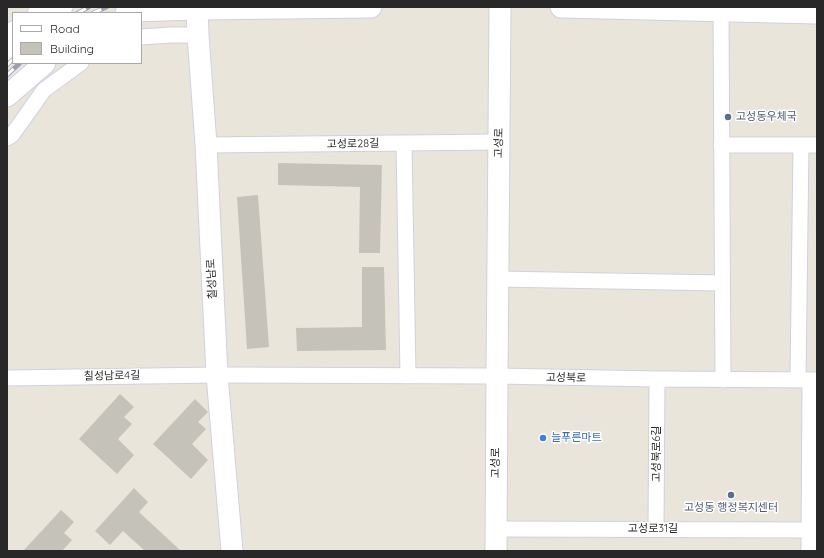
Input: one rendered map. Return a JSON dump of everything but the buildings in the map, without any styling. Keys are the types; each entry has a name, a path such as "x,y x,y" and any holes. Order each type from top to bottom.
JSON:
{"street":[{"path":"129,12 197,8 371,7"},
{"name":"고성로","path":"496,551 500,7"},
{"path":"561,7 721,9 817,13"},
{"name":"칠성남로","path":"197,8 206,145 217,375 232,551"},
{"path":"721,9 723,380"},
{"path":"142,37 198,35"},
{"path":"7,96 44,64"},
{"path":"7,138 12,135 44,90 79,64"},
{"name":"고성로28길","path":"206,145 500,142"},
{"path":"404,143 408,376"},
{"path":"721,145 817,145"},
{"path":"801,145 808,380 809,551"},
{"path":"498,279 722,283"},
{"name":"고성북로","path":"217,375 497,376 657,380 808,380"},
{"name":"칠성남로4길","path":"7,378 217,375"},
{"name":"고성북로6길","path":"656,529 657,380"},
{"name":"고성로31길","path":"496,529 809,530"}],"railway":[{"path":"80,12 89,7"},
{"path":"95,12 107,7"},
{"path":"7,65 12,60"},
{"path":"7,75 19,64"}],"place":[{"name":"고성동우체국","path":"728,117"},
{"name":"늘푸른마트","path":"543,438"},
{"name":"고성동 행정복지센터","path":"731,495"}]}
